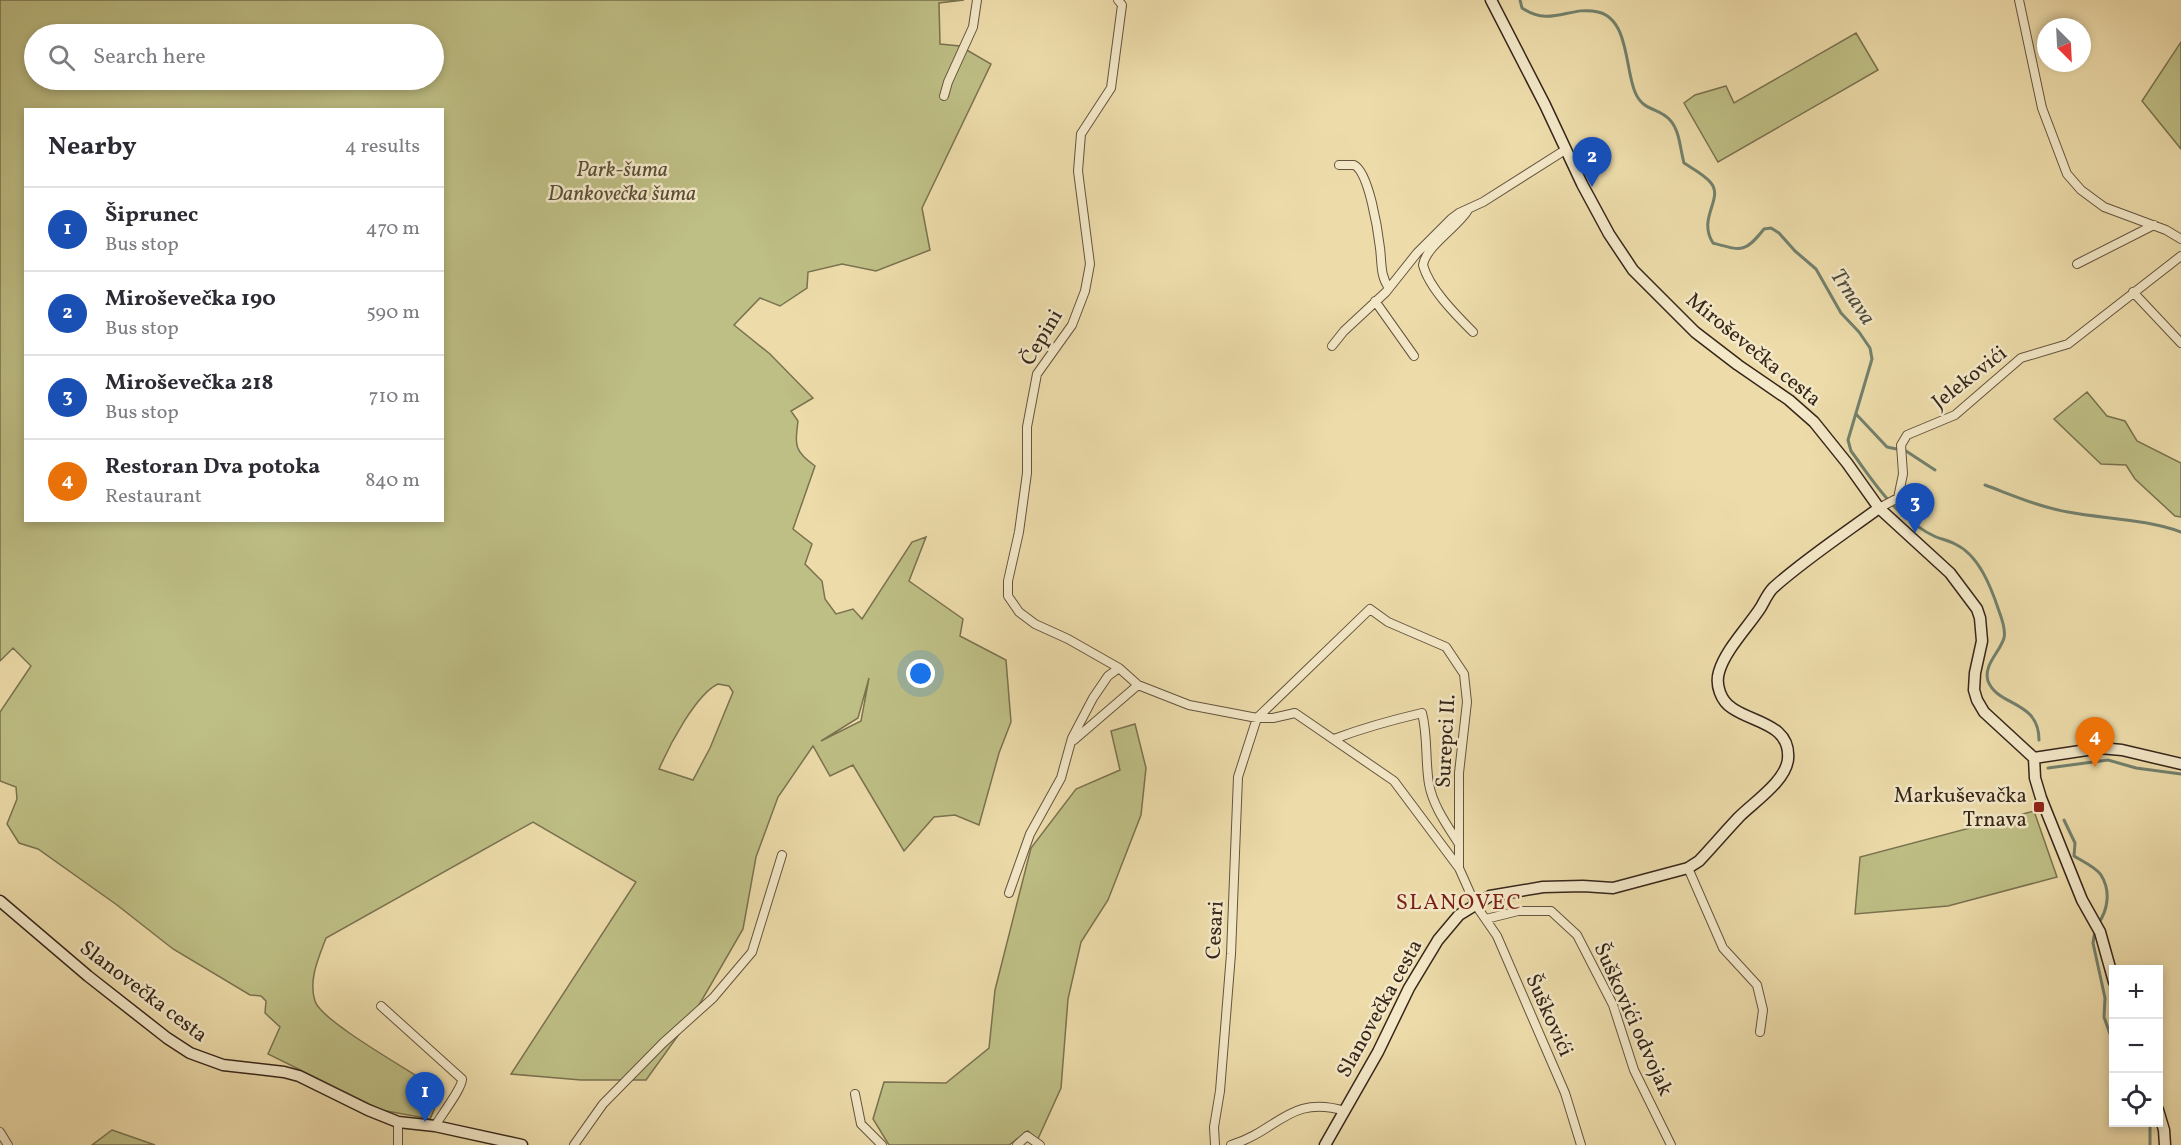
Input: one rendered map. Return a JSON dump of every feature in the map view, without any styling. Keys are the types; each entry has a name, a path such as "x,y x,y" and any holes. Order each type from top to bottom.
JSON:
{"street":[{"path":"944,96 973,27 977,0"},
{"name":"Čepini","path":"1118,0 1122,5 1111,88 1081,134 1078,171 1090,264 1085,291 1071,325 1037,374 1027,427 1027,473 1019,532 1008,581 1008,596 1019,612 1035,624 1068,639 1119,668"},
{"name":"Miroševečka cesta","path":"1491,0 1545,105 1565,150 1609,234 1632,270 1695,332 1789,400 1814,422 1883,506 1950,573 1977,609 1982,628 1981,648 1975,673 1974,690 1977,700 1984,712 2034,758"},
{"path":"2019,0 2042,108 2067,174 2081,190 2104,207 2154,225 2181,239"},
{"path":"1332,346 1344,331 1389,288 1417,253 1451,219 1565,150"},
{"path":"1339,165 1354,165 1362,172 1376,225 1383,279 1389,288"},
{"path":"1468,210 1431,250 1423,265 1454,312 1473,332"},
{"path":"2077,264 2154,225"},
{"name":"Jelekovići","path":"1883,506 1896,500 1902,481 1901,448 1904,438 1911,432 1933,426 1955,415 2021,358 2068,344 2181,256"},
{"path":"2133,292 2181,343"},
{"path":"1375,301 1414,356"},
{"name":"Slanovečka cesta","path":"1325,1145 1378,1052 1409,988 1438,940 1459,915 1490,896 1543,887 1612,888 1688,868 1699,861 1752,804 1769,790 1783,772 1788,761 1788,749 1783,738 1774,728 1742,714 1723,701 1719,690 1718,673 1771,590 1883,506"},
{"name":"Surepci II.","path":"1257,718 1370,609 1397,626 1446,646 1464,674 1467,702 1460,773 1459,868"},
{"path":"1009,893 1030,834 1061,778 1071,743 1093,698 1108,676 1119,668 1138,685 1189,705 1257,718 1273,718 1295,713 1394,781 1459,868 1475,904"},
{"path":"1071,743 1138,685"},
{"path":"1334,739 1372,724 1382,724 1422,712 1426,729 1425,748 1429,786 1439,812 1459,845"},
{"name":"Cesari","path":"1215,1145 1214,1127 1220,1091 1231,954 1238,777 1257,718"},
{"path":"2110,965 2104,943 2082,900 2041,798 2035,778 2034,758 2100,748 2122,750 2181,764"},
{"path":"574,1145 603,1104 663,1043 713,998 752,952 782,855"},
{"path":"1688,868 1723,948 1757,985 1763,1010 1760,1032"},
{"name":"Slanovečka cesta","path":"0,901 88,976 167,1038 190,1053 223,1065 299,1076 398,1122 435,1126 522,1145"},
{"name":"Šuškovići","path":"1475,904 1497,936 1565,1093 1581,1145"},
{"name":"Šuškovići odvojak","path":"1486,919 1518,911 1551,911 1577,935 1613,1005 1634,1070 1671,1145"},
{"path":"381,1006 462,1079 460,1089 435,1126"},
{"path":"855,1094 861,1124 882,1145"},
{"path":"1231,1145 1259,1134 1303,1107 1328,1106 1345,1111"},
{"path":"398,1122 398,1145"},
{"path":"2163,1127 2165,1145"},
{"path":"0,1132 8,1145"},
{"path":"1017,1145 1027,1136 1040,1145"}],"green space":[{"name":"Park-šuma Dankovečka šuma","path":"0,0 964,0 939,3 940,44 960,46 991,64 922,208 930,250 876,271 842,264 808,272 807,288 780,306 760,298 734,325 770,354 813,398 791,411 798,421 796,436 800,452 815,466 793,529 812,544 805,564 822,581 825,599 836,614 853,609 862,619 912,542 926,537 909,581 963,619 960,636 1006,660 1011,722 999,753 979,825 955,815 934,817 904,851 853,765 830,776 813,746 778,797 756,857 743,929 695,1012 646,1080 581,1080 511,1074 636,882 533,822 326,938 318,961 313,993 320,1009 347,1032 428,1083 437,1096 430,1119 381,1110 268,1054 280,1027 265,1013 266,1001 261,996 250,995 173,949 117,905 38,849 19,843 7,824 17,799 16,787 0,781 0,712 31,666 13,648 0,661","holes":["869,678 861,721 821,741 858,718","718,684 729,686 733,692 710,748 693,780 659,769 669,747 692,709"]},
{"path":"1856,33 1878,70 1718,162 1684,103 1695,95 1726,86 1734,103"},
{"path":"2181,42 2181,149 2142,101"},
{"path":"2087,392 2107,416 2125,421 2137,441 2181,463 2181,517 2175,516 2135,479 2126,465 2101,464 2054,419"},
{"path":"1135,724 1146,768 1141,815 1108,900 1081,942 1068,999 1061,1088 1037,1141 1028,1131 1009,1145 889,1145 873,1119 884,1082 946,1083 989,1048 995,990 1031,848 1076,789 1120,770 1111,731"},
{"path":"2034,811 2057,877 1948,906 1855,914 1860,857"},
{"path":"112,1130 155,1145 92,1145"}],"waterway":[{"name":"Trnava","path":"1520,0 1522,8 1533,14 1552,16 1578,11 1598,12 1615,24 1621,34 1638,98 1642,103 1670,120 1678,135 1684,163 1706,177 1714,189 1715,196 1708,225 1713,243 1731,248 1742,248 1752,242 1764,229 1771,228 1816,269 1841,313 1870,348 1872,359 1848,440 1851,451 1880,491 1900,512 1925,531 1963,549 1983,573 1992,592 2004,632 2002,643 1988,670 1988,681 2000,696 2026,711 2037,727 2039,740"},
{"path":"1856,414 1887,447 1906,451 1935,470"},
{"path":"1985,485 2057,510 2140,522 2181,532"},
{"name":"Trnava","path":"2048,768 2108,760 2136,768 2181,774"},
{"path":"2064,820 2075,843 2074,856 2096,869 2106,887 2107,900 2098,924"},
{"path":"2095,930 2093,943 2105,998 2104,1017 2109,1031"},
{"path":"2150,1127 2150,1145"}],"place":[{"name":"Miroševečka 190","path":"1592,187"},
{"name":"Miroševečka 218","path":"1915,533"},
{"name":"Restoran Dva potoka","path":"2095,767"},
{"name":"Markuševačka Trnava","path":"2039,807"},
{"name":"Šiprunec","path":"425,1122"}],"district":[{"name":"SLANOVEC","path":"1459,901"}]}
